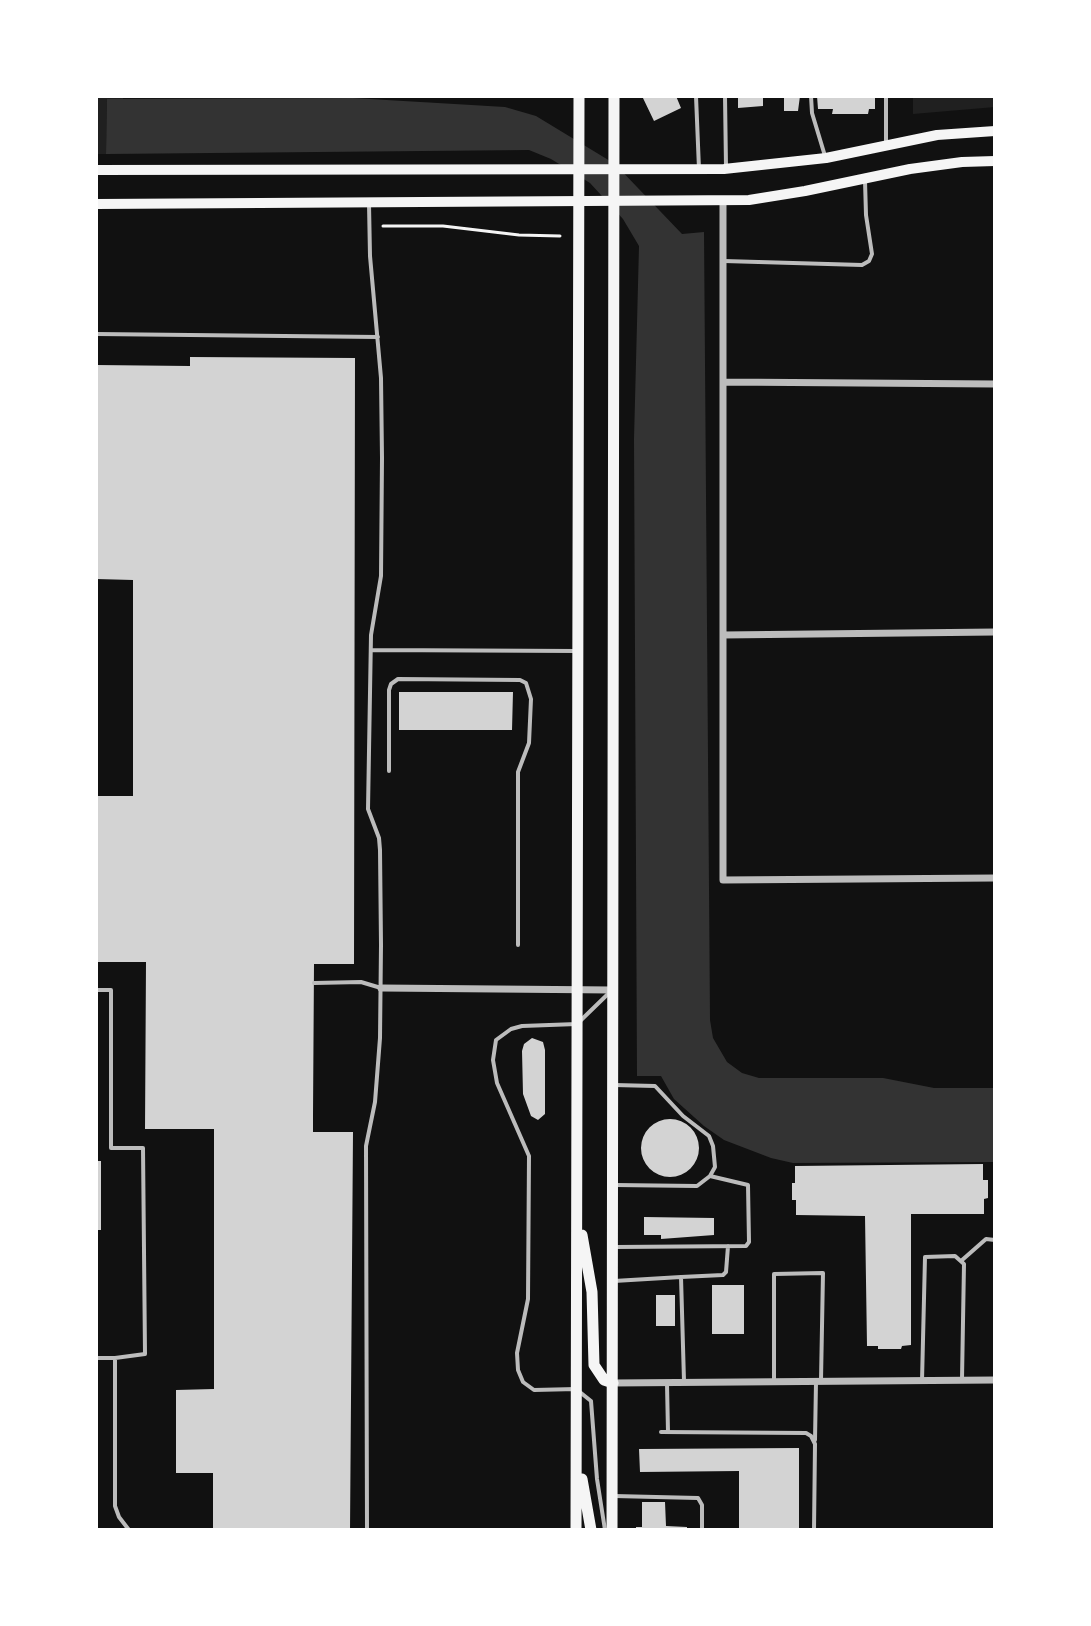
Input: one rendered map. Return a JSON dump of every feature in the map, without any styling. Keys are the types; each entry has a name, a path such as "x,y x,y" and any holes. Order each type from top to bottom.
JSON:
{"main road":[{"path":"576,1530 579,96"},
{"path":"612,1530 614,96"},
{"path":"96,170 726,169 826,158 937,135 995,131"},
{"path":"96,204 723,200 777,196 962,162 995,161"},
{"path":"577,1203 592,1292 594,1365 604,1380 613,1383"},
{"path":"576,1451 591,1530"}],"street":[{"path":"723,200 723,880 995,878"},
{"path":"724,382 995,384"},
{"path":"723,635 995,632"},
{"path":"381,988 612,990"},
{"path":"613,1383 995,1380"}],"lane":[{"path":"696,96 699,169"},
{"path":"725,96 726,169"},
{"path":"811,96 812,113 826,158"},
{"path":"886,96 886,146"},
{"path":"723,261 862,265 869,261 872,254 865,179"},
{"path":"367,1530 366,1146 375,1102 381,988 380,850 379,838 368,809 371,650 381,576 382,432 369,204"},
{"path":"96,334 378,337"},
{"path":"371,650 578,651"},
{"path":"389,771 391,684 405,677 520,680 526,683 531,699 529,743 518,772 518,945"},
{"path":"314,983 361,982 381,988"},
{"path":"96,990 111,990 111,1148 143,1148 145,1354 96,1358"},
{"path":"605,1530 597,1479 594,1408 586,1394 576,1389 534,1390 523,1382 518,1370 517,1353 526,1313 529,1272 529,1156 497,1083 494,1048 496,1040 511,1029 577,1024 612,990"},
{"path":"613,1085 655,1086 683,1116 709,1136 715,1167 710,1176 697,1186 613,1185"},
{"path":"613,1247 746,1246 749,1242 748,1185 710,1176"},
{"path":"961,1261 986,1239 995,1240"},
{"path":"613,1281 723,1275 726,1272 728,1246"},
{"path":"922,1381 925,1257 955,1256 964,1264 962,1380"},
{"path":"774,1383 774,1274 823,1273 814,1530"},
{"path":"681,1277 684,1384"},
{"path":"115,1358 115,1506 129,1530"},
{"path":"667,1384 668,1432"},
{"path":"661,1432 806,1433 815,1444"},
{"path":"612,1496 698,1498 702,1505 702,1530"}],"path":[{"path":"383,226 443,226 519,235 560,236"}],"shaded area":[{"path":"96,96 123,96 123,99 107,99 106,154 96,154"},
{"path":"913,96 995,96 995,107 913,114"},
{"path":"353,98 505,107 536,116 615,164 682,234 704,232 710,1020 713,1038 727,1062 742,1073 759,1078 883,1078 934,1088 995,1088 995,1162 793,1163 771,1158 724,1140 704,1126 674,1099 661,1076 637,1076 634,439 639,246 623,219 590,183 551,159 529,150 106,154 107,99"}],"building":[{"path":"642,96 676,96 681,108 654,121"},
{"path":"738,96 763,96 763,106 738,108"},
{"path":"784,96 800,96 798,111 784,111"},
{"path":"817,96 875,96 875,109 869,109 868,114 832,114 833,109 818,109"},
{"path":"190,357 355,358 354,964 314,964 313,1115 313,1132 353,1132 350,1530 213,1530 213,1473 176,1473 176,1390 214,1389 214,1129 145,1129 146,962 96,962 96,796 133,796 133,580 96,579 96,365 190,366"},
{"path":"399,692 513,692 512,730 399,730"},
{"path":"532,1038 543,1042 545,1050 545,1114 538,1120 531,1116 523,1094 522,1051 524,1044"},
{"path":"670,1119 681,1121 690,1128 697,1137 697,1159 690,1168 681,1175 670,1177 659,1175 650,1168 643,1159 641,1148 643,1137 650,1128 659,1121"},
{"path":"96,1161 101,1161 101,1230 96,1230"},
{"path":"983,1164 983,1180 988,1180 984,1214 911,1214 911,1345 902,1346 901,1349 867,1346 865,1216 796,1215 796,1200 792,1200 795,1166"},
{"path":"644,1217 714,1218 714,1235 661,1239 661,1235 644,1235"},
{"path":"712,1285 744,1285 744,1334 712,1334"},
{"path":"656,1295 675,1295 675,1326 656,1326"},
{"path":"799,1448 799,1530 739,1530 739,1471 640,1472 639,1449"},
{"path":"642,1502 665,1502 666,1526 687,1527 687,1530 636,1530 636,1527 642,1527"}]}
